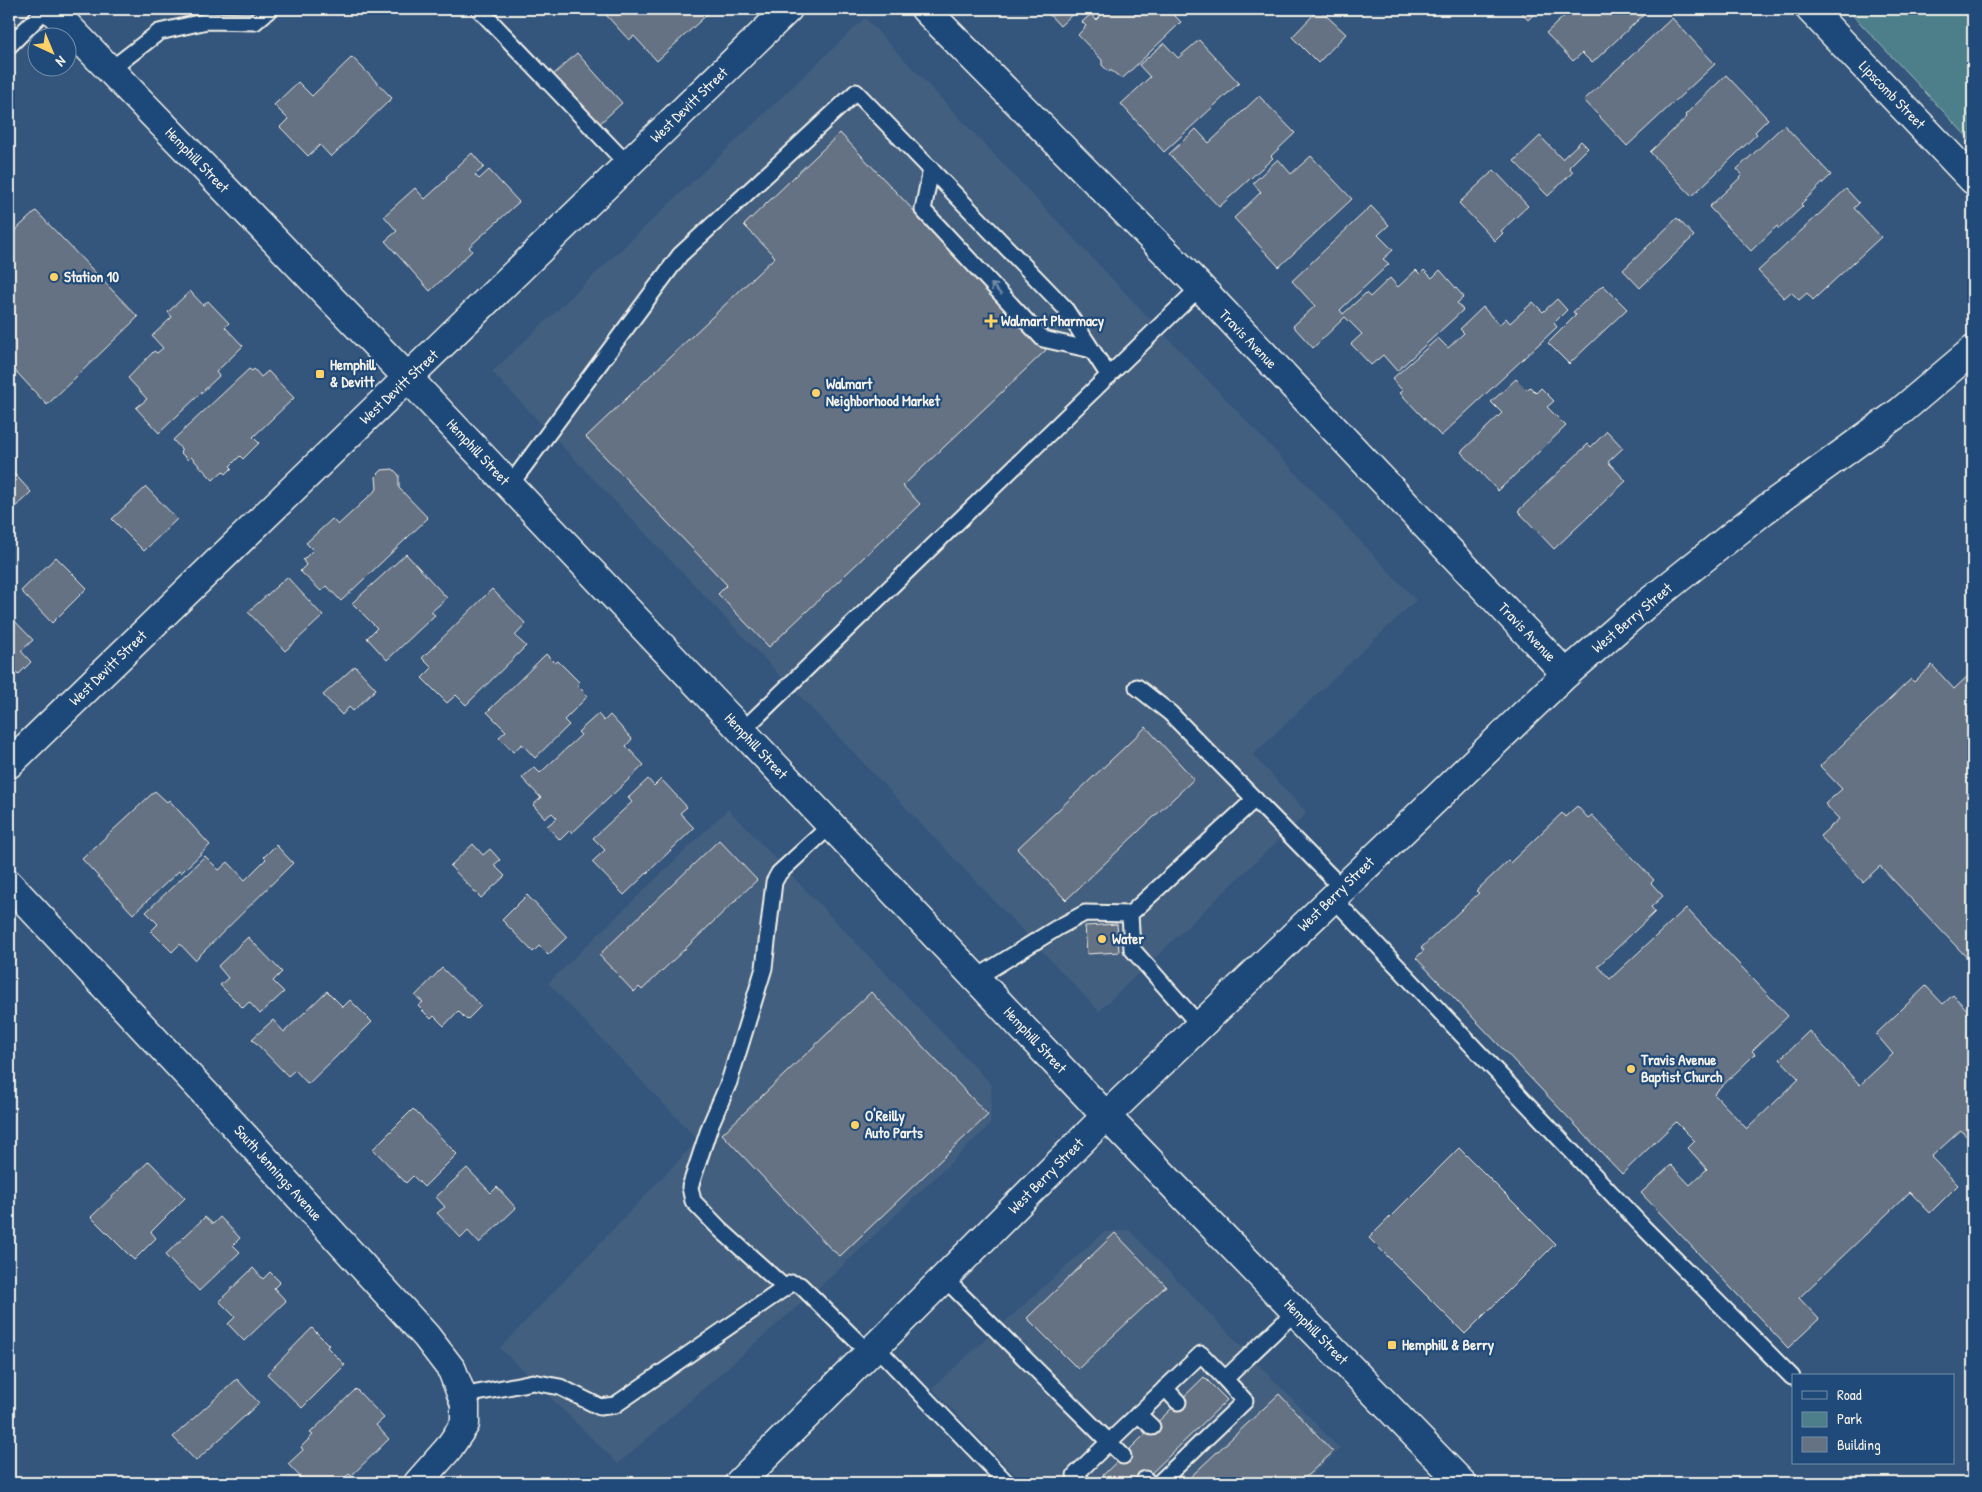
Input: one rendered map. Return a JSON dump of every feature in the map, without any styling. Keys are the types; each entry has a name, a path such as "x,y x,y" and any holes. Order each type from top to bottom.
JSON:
{"main road":[{"name":"Hemphill Street","path":"51,9 408,378 1106,1116 1462,1483"},
{"name":"West Devitt Street","path":"9,764 788,9"},
{"name":"Travis Avenue","path":"924,9 1200,287 1566,674"},
{"name":"Lipscomb Street","path":"1810,9 1973,180"},
{"name":"West Berry Street","path":"739,1483 1106,1116 1566,674 1644,606 1763,511 1901,410 1973,350"},
{"name":"South Jennings Avenue","path":"9,884 214,1102 426,1336 452,1370 465,1404 465,1424 448,1449 418,1483"}],"lane":[{"path":"9,46 46,9"},
{"path":"110,70 159,32 207,21 256,22 270,9"},
{"path":"479,9 628,165"},
{"path":"510,486 680,256 856,92 1064,307 1109,376"},
{"path":"931,169 923,210 1043,339 1092,350"},
{"path":"742,731 1200,287"},
{"path":"1137,687 1170,713 1254,799 1337,893 1643,1227 1792,1377"},
{"path":"976,978 1085,913 1130,914 1254,799"},
{"path":"784,1287 721,1230 693,1201 690,1187 710,1126 729,1082 764,968 774,882 779,873 831,825"},
{"path":"1130,914 1132,950 1200,1026"},
{"path":"944,1278 1122,1456"},
{"path":"462,1396 533,1382 560,1388 600,1407 615,1405 792,1283 800,1286 873,1350 1007,1483"},
{"path":"1225,1379 1296,1311"},
{"path":"1083,1483 1075,1475 1201,1354 1245,1401 1205,1430 1151,1482"},
{"path":"1165,1388 1178,1402"},
{"path":"1138,1414 1152,1427"}],"shaded area":[{"path":"865,18 1416,600 1253,755 1307,813 1099,1011 492,372"},
{"path":"728,809 992,1085 990,1125 831,1277 618,1464 500,1348 698,1140 548,983"},
{"path":"1129,1230 1340,1449 1304,1483 1023,1483 932,1388 1104,1232"}],"green space":[{"path":"1847,9 1973,9 1973,143"}],"building":[{"path":"613,9 713,9 657,61 634,36 629,40 606,15"},
{"path":"1044,9 1078,9 1060,26"},
{"path":"1107,9 1168,9 1181,22 1122,79 1102,65 1102,60 1078,35 1086,26 1082,22 1091,14 1096,20"},
{"path":"1319,9 1346,34 1318,63 1292,37"},
{"path":"1518,9 1543,9 1540,12 1538,10 1528,20"},
{"path":"1572,9 1650,9 1592,63 1582,53 1573,61 1546,33"},
{"path":"1672,18 1715,64 1627,146 1584,100"},
{"path":"1199,40 1239,83 1164,152 1121,104 1150,77 1139,65 1164,43 1178,58"},
{"path":"577,53 622,103 597,126 552,76"},
{"path":"352,57 392,98 331,157 320,145 308,156 280,127 288,119 274,105 298,82 312,96"},
{"path":"1726,75 1768,119 1755,132 1757,134 1692,196 1650,152 1687,117 1685,115"},
{"path":"1259,96 1295,133 1271,156 1273,158 1219,207 1169,154 1196,129 1209,143"},
{"path":"1784,125 1831,175 1779,229 1777,226 1751,251 1709,207 1742,176 1737,169"},
{"name":"Walmart Neighborhood Market","path":"840,133 1046,350 903,486 920,504 769,647 718,594 727,585 586,437 775,257 744,225"},
{"path":"1540,136 1562,159 1581,141 1588,148 1569,167 1573,172 1548,196 1514,161"},
{"path":"472,153 484,167 475,175 479,179 489,170 519,202 469,247 472,251 430,291 385,241 397,231 384,216 415,188 425,199"},
{"path":"1311,156 1352,199 1279,267 1234,218 1261,192 1253,183 1278,159 1291,174"},
{"path":"1494,170 1528,206 1501,231 1503,233 1495,241 1459,203"},
{"path":"1846,189 1859,203 1854,208 1881,237 1813,300 1807,293 1799,300 1791,292 1784,298 1758,271"},
{"path":"1371,206 1389,225 1378,235 1393,250 1383,259 1389,264 1340,310 1343,314 1366,293 1370,297 1390,278 1398,287 1416,270 1420,274 1424,270 1432,278 1440,270 1464,297 1457,303 1463,310 1397,371 1383,355 1371,365 1351,344 1362,334 1345,317 1313,348 1293,326 1315,306 1292,281"},
{"name":"Station 10","path":"36,211 138,317 47,405 9,364 9,236"},
{"path":"1677,218 1694,236 1640,288 1623,270"},
{"path":"1603,285 1627,309 1569,364 1548,343 1576,315 1573,312"},
{"path":"190,291 203,305 208,301 229,323 225,327 243,346 216,372 219,376 159,433 136,408 147,399 128,378 154,351 157,353 163,348 152,336 172,317 168,312"},
{"path":"1557,299 1567,310 1554,323 1557,327 1441,436 1400,393 1403,391 1392,379 1438,338 1448,348 1464,333 1460,329 1483,307 1499,325 1506,318 1510,323 1533,302 1543,312"},
{"path":"249,369 252,371 254,369 261,377 268,371 294,398 253,437 259,443 243,459 240,456 230,466 232,468 226,474 223,471 213,480 191,457 188,460 180,452 182,450 173,440"},
{"path":"1516,379 1527,390 1530,387 1536,393 1541,388 1554,401 1547,407 1566,426 1498,491 1461,452 1502,413 1491,402"},
{"path":"1607,431 1623,448 1608,462 1626,481 1554,549 1518,511 1588,444 1591,447"},
{"path":"9,468 31,492 9,513"},
{"path":"393,469 399,475 399,488 428,518 341,601 327,586 321,591 300,571 306,565 303,560 313,550 306,543 332,519 338,525 377,489 376,476 382,470"},
{"path":"146,487 177,519 144,551 112,519"},
{"path":"406,554 447,598 431,612 435,615 387,660 367,638 377,628 352,603"},
{"path":"56,557 87,588 52,623 21,591"},
{"path":"287,577 323,616 285,651 248,612"},
{"path":"492,589 526,624 515,636 526,646 466,705 456,695 447,703 422,678 432,668 422,658"},
{"path":"9,615 33,640 21,651 31,662 18,675 16,672 9,679"},
{"path":"546,654 555,663 558,661 579,682 577,685 588,696 564,720 569,725 535,758 522,744 513,752 499,737 506,731 487,712"},
{"path":"1932,665 1954,689 1970,674 1973,677 1973,964 1880,866 1863,882 1820,836 1839,819 1825,804 1842,789 1820,766 1911,679 1914,682"},
{"path":"355,666 376,689 353,711 349,707 342,715 323,695"},
{"path":"598,714 604,721 610,715 632,739 626,746 644,765 572,833 570,830 560,840 547,826 557,818 552,813 545,818 533,805 541,798 522,778 534,767 540,773 581,735 578,732"},
{"path":"1146,727 1194,779 1066,900 1017,849"},
{"path":"648,779 654,786 661,779 687,807 680,813 694,828 624,895 592,862 605,850 593,838 632,802 628,798"},
{"path":"155,791 167,802 169,800 210,845 133,914 82,859"},
{"name":"Travis Avenue Baptist Church","path":"1577,806 1588,818 1592,815 1654,880 1651,883 1663,896 1651,907 1655,912 1598,966 1610,979 1686,908 1788,1016 1752,1051 1755,1054 1714,1094 1747,1129 1799,1079 1780,1059 1809,1031 1860,1085 1893,1054 1876,1034 1926,986 1943,1004 1953,995 1973,1016 1973,1137 1972,1135 1968,1138 1961,1130 1931,1157 1958,1185 1930,1213 1910,1192 1799,1298 1819,1319 1788,1348 1641,1193 1671,1165 1690,1185 1707,1169 1688,1148 1695,1141 1676,1122 1622,1174 1416,958 1424,950 1421,948 1479,893 1476,891 1508,861 1510,863 1562,813 1565,817"},
{"path":"719,840 757,880 642,990 639,987 634,992 599,955"},
{"path":"473,844 483,855 490,849 500,860 494,865 505,876 481,898 450,866"},
{"path":"276,845 293,863 195,960 180,944 172,952 151,931 158,924 146,912 205,856 219,870 228,862 245,880 266,859 264,857"},
{"path":"527,895 567,937 548,955 539,946 533,952 502,920"},
{"name":"Water","path":"1117,924 1119,952 1087,954 1085,926"},
{"path":"248,937 282,972 273,981 284,992 260,1014 249,1002 243,1008 220,985 228,978 218,966"},
{"path":"442,968 481,1006 467,1020 458,1011 444,1026 434,1016 431,1019 418,1006 423,1002 415,996"},
{"path":"327,991 343,1007 350,1000 372,1022 308,1084 295,1070 288,1076 252,1039 273,1020 284,1032"},
{"name":"O'Reilly Auto Parts","path":"871,992 988,1115 840,1256 831,1249 722,1134"},
{"path":"413,1109 457,1154 424,1187 413,1176 406,1183 373,1149"},
{"path":"1459,1148 1555,1244 1465,1334 1369,1238"},
{"path":"149,1161 185,1198 151,1232 156,1238 134,1260 91,1217"},
{"path":"467,1168 491,1193 497,1187 516,1208 479,1243 468,1231 461,1238 437,1213 445,1207 436,1197"},
{"path":"205,1217 213,1224 220,1217 240,1238 233,1245 240,1252 199,1291 165,1255"},
{"path":"1115,1233 1166,1286 1078,1369 1027,1318"},
{"path":"253,1268 263,1279 270,1272 280,1282 274,1288 286,1301 244,1341 228,1324 235,1317 219,1301"},
{"path":"312,1328 345,1365 302,1408 267,1374"},
{"path":"1204,1377 1227,1400 1141,1483 1105,1483 1100,1478"},
{"path":"237,1379 259,1403 196,1461 173,1437"},
{"path":"356,1389 384,1418 376,1425 389,1439 351,1476 349,1474 339,1483 306,1483 288,1464 303,1450 301,1447 313,1435 310,1433"},
{"path":"1279,1394 1333,1452 1299,1483 1184,1483"}],"place":[{"name":"Station 10","path":"54,277"},
{"name":"Walmart Pharmacy","path":"991,321"},
{"name":"Hemphill & Devitt","path":"320,374"},
{"name":"Walmart Neighborhood Market","path":"816,393"},
{"name":"Water","path":"1102,939"},
{"name":"Travis Avenue Baptist Church","path":"1631,1069"},
{"name":"O'Reilly Auto Parts","path":"855,1125"},
{"name":"Hemphill & Berry","path":"1392,1345"}]}
